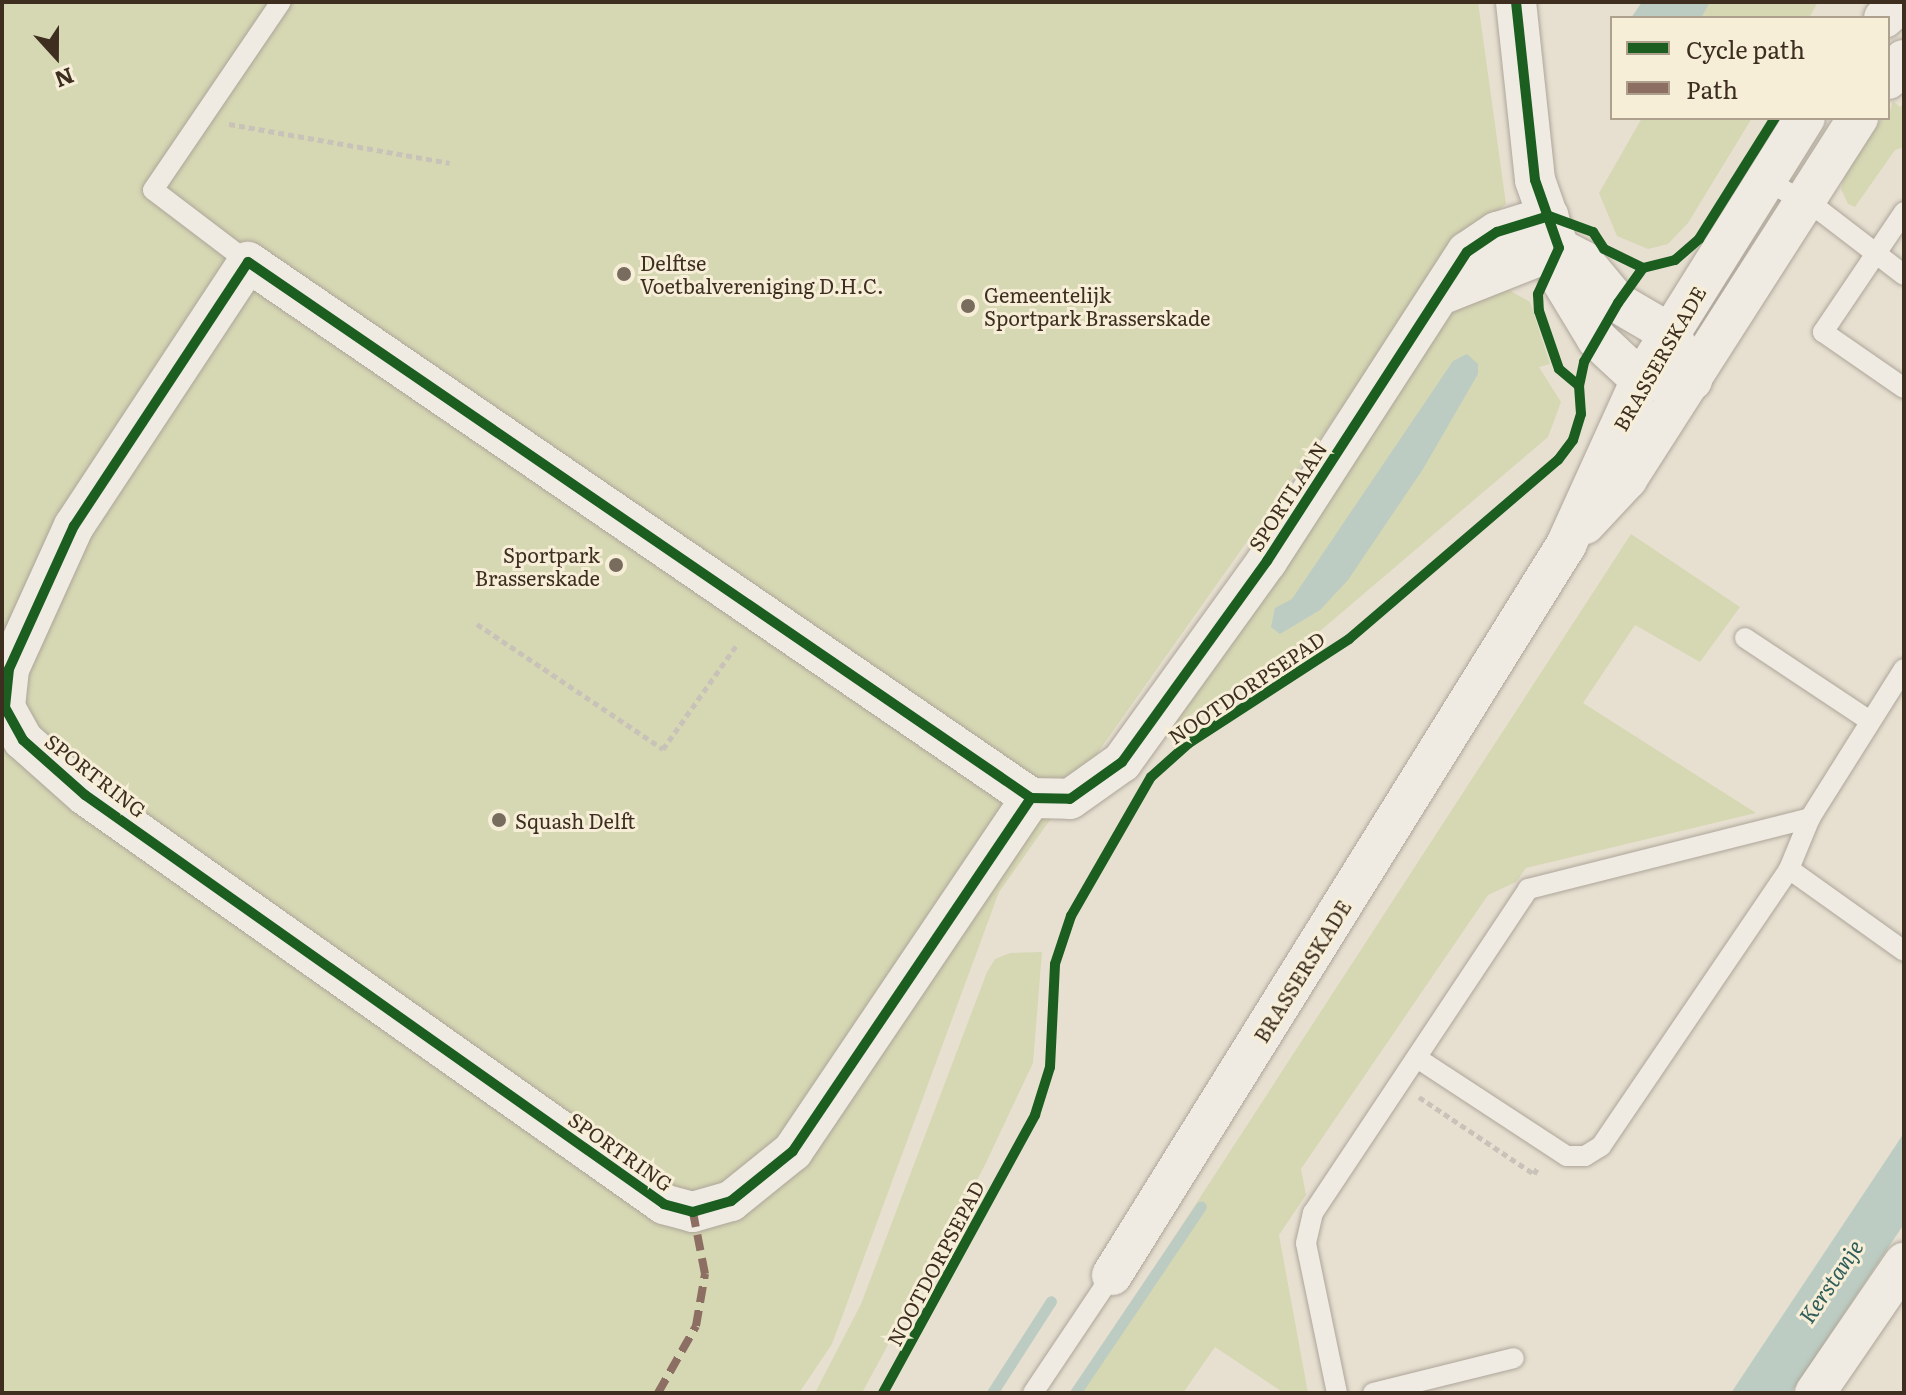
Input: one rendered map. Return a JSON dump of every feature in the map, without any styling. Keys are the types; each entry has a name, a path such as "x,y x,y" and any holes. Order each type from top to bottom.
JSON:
{"street":[{"path":"1516,2 1535,180 1554,232 1560,278 1597,339 1641,380 1692,380 1671,334 1618,303 1554,232"},
{"path":"1886,16 1902,2"},
{"path":"1890,77 1904,60"},
{"name":"BRASSERSKADE","path":"1112,1275 1566,545 1641,380 1804,120"},
{"name":"BRASSERSKADE","path":"1566,545 1627,479 1857,120"},
{"name":"SPORTLAAN","path":"1044,799 1080,794 1122,762 1267,561 1443,294 1554,232"},
{"path":"248,262 759,613 1044,799"},
{"name":"SPORTRING","path":"248,262 74,526 9,669 5,707 23,740 85,795 664,1204 693,1212 731,1201 793,1151 1044,799"},
{"path":"1815,1393 1904,1263"}],"lane":[{"path":"248,262 153,190 281,2"},
{"path":"1766,180 1803,200 1904,275"},
{"path":"1904,212 1823,332 1904,388"},
{"path":"1745,638 1870,721"},
{"path":"1417,1058 1567,1156 1585,1156 1601,1146 1789,869 1810,818 1904,669"},
{"path":"1337,1393 1306,1243 1313,1213 1528,889 1810,818"},
{"path":"1789,869 1904,951"},
{"name":"BRASSERSKADE","path":"1033,1393 1112,1275"},
{"path":"1373,1393 1514,1358"}],"path":[{"path":"201,119 450,163"},
{"path":"477,624 663,749 759,613"}],"green space":[{"name":"Sportpark Brasserskade","path":"2,2 1478,2 1506,204 1462,238 999,892 832,1344 799,1393 2,1393"},
{"path":"1708,2 1818,2 1810,16 1700,16"},
{"path":"1893,101 1900,107 1904,103 1904,147 1895,150 1855,207 1848,204 1841,189 1846,172 1881,120 1890,120"},
{"path":"1641,120 1751,120 1688,223 1668,244 1648,249 1617,236 1599,193"},
{"path":"1507,289 1530,302 1550,364 1539,367 1561,402 1548,437 1313,637 1148,742 1458,303"},
{"path":"1631,534 1740,607 1700,662 1635,625 1583,703 1756,813 1526,868 1516,882 1488,895 1301,1169 1306,1195 1279,1235 1308,1393 1284,1393 1215,1347 1183,1393 1073,1393"},
{"path":"1042,952 1033,1063 984,1167 862,1393 815,1393 861,1304 987,972 995,959 1010,953"}],"water":[{"path":"1642,2 1710,2 1702,16 1632,16"},
{"path":"1467,354 1478,364 1478,374 1423,469 1348,580 1320,610 1280,634 1271,627 1275,608 1292,599 1453,361"},
{"name":"Kerstanje","path":"1904,1133 1904,1224 1791,1393 1731,1393"}],"waterway":[{"path":"1075,1393 1201,1206"},
{"path":"992,1393 1051,1301"}],"marked path":[{"path":"658,1393 696,1326 705,1274 693,1212"}],"cycle path":[{"path":"1516,2 1535,180 1559,248 1538,294 1539,311 1559,369 1579,386"},
{"name":"NOOTDORPSEPAD","path":"883,1393 1035,1115 1050,1067 1055,964 1071,916 1151,777 1189,743 1349,639 1558,460 1573,440 1581,414 1579,386 1584,362 1618,303 1643,268 1675,260 1699,239 1774,120"},
{"path":"1549,216 1593,232 1604,249 1643,268"},
{"name":"NOOTDORPSEPAD","path":"1031,798 793,1151 731,1201 693,1212 664,1204 85,795 23,740 5,707 9,669 74,526 248,262 1031,798 1070,799 1122,762 1267,561 1467,252 1497,232 1549,216"}],"place":[{"name":"Delftse Voetbalvereniging D.H.C.","path":"624,274"},
{"name":"Gemeentelijk Sportpark Brasserskade","path":"968,306"},
{"name":"Sportpark Brasserskade","path":"616,565"},
{"name":"Squash Delft","path":"499,820"}]}
